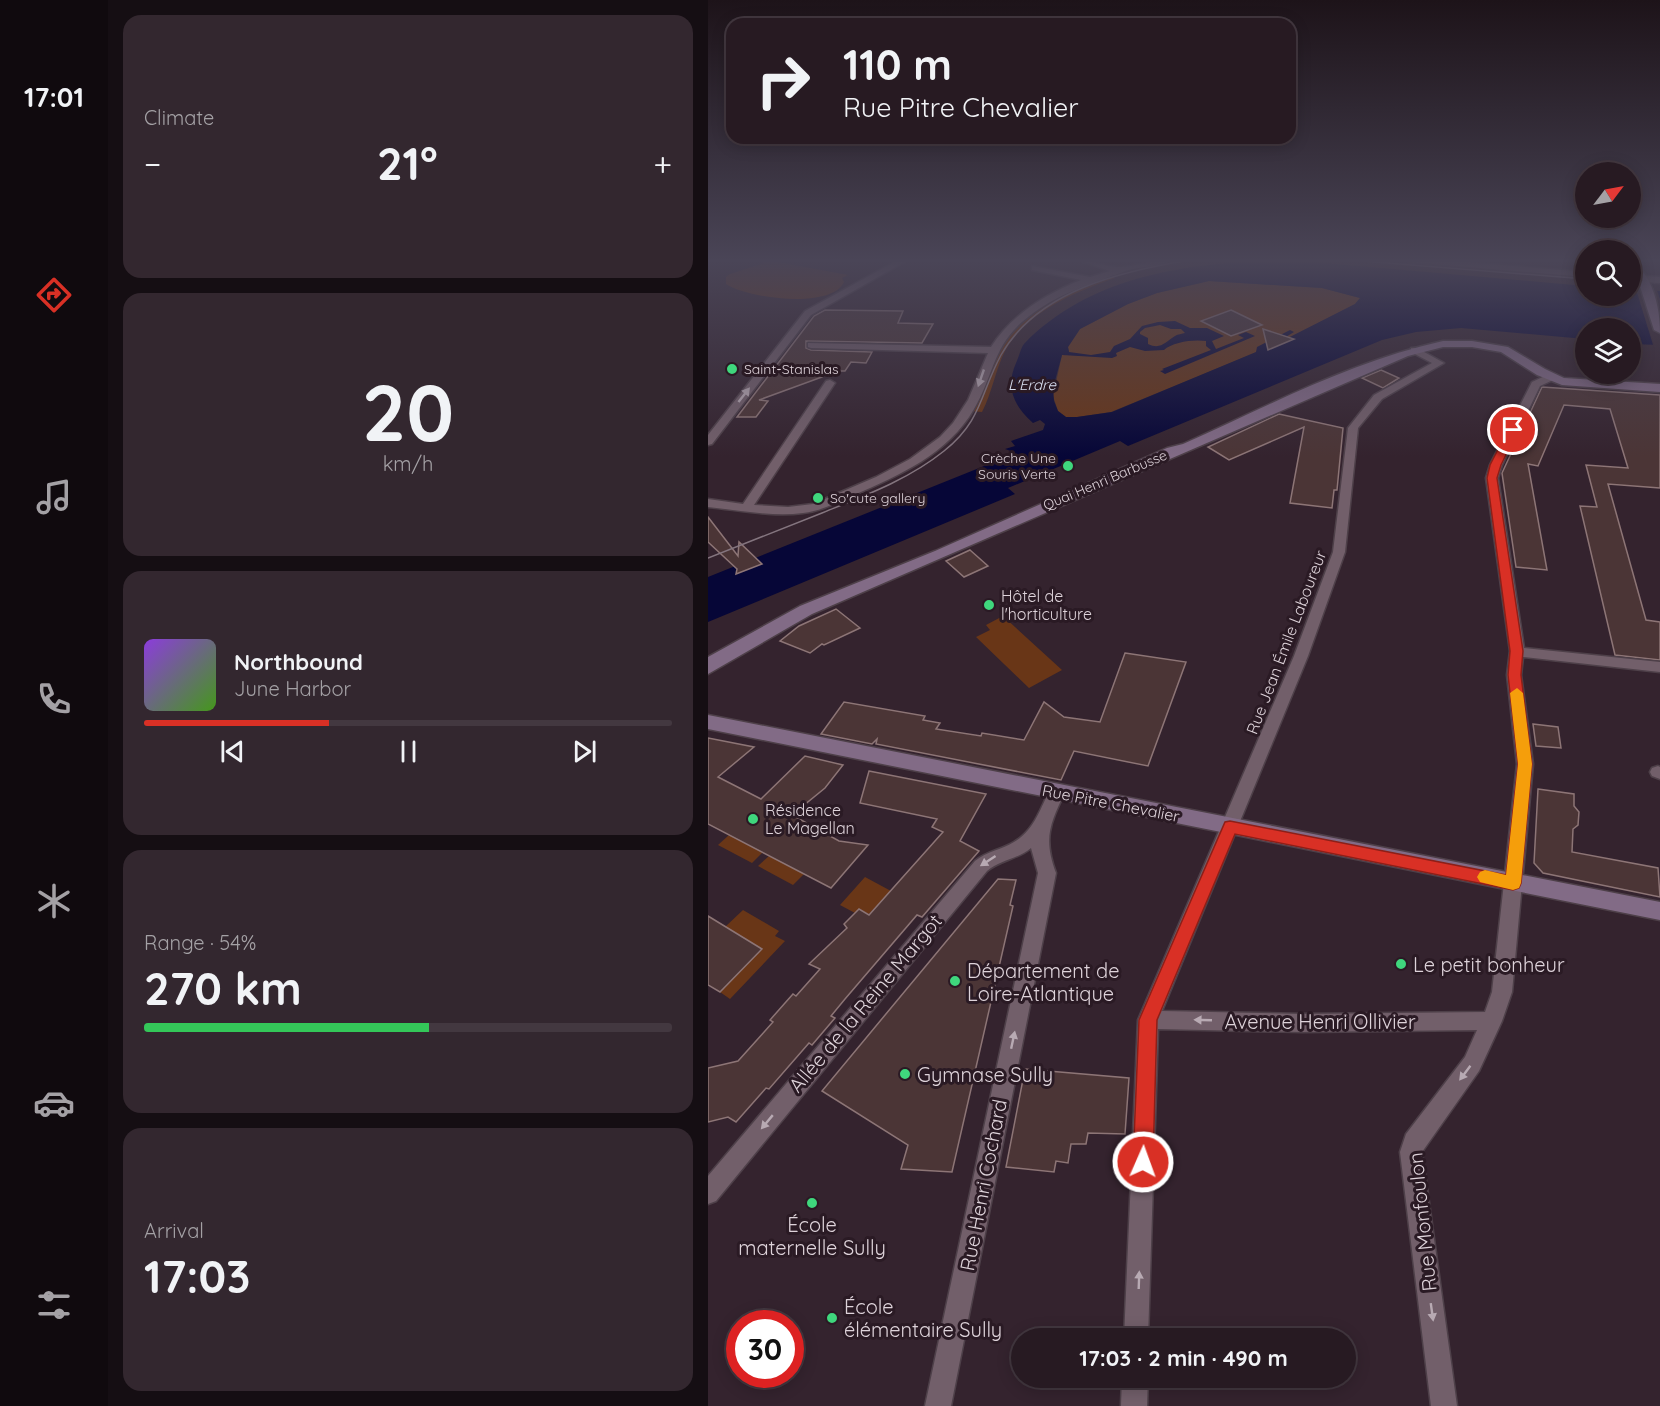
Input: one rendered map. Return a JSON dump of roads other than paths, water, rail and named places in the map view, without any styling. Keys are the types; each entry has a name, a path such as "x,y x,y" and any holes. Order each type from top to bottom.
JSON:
{"street":[{"path":"708,442 798,326"},
{"path":"708,503 797,510 815,507 873,483 913,462 939,442 968,409 993,350 1013,326"},
{"name":"Quai Henri Barbusse","path":"709,664 815,606 948,551 988,531 1188,447 1314,390 1414,350 1463,344 1494,346 1512,352 1551,377"},
{"path":"811,345 993,350"},
{"name":"Rue Jean Émile Laboureur","path":"1148,1020 1301,656 1339,552 1353,428 1378,397 1439,363 1414,350"},
{"path":"1551,377 1568,382 1660,388"},
{"name":"Rue Monfoulon","path":"1444,1406 1411,1152 1414,1142 1472,1064 1492,1021 1502,992 1525,764 1514,675 1517,651 1492,478 1496,465 1536,384 1551,377"},
{"path":"747,507 830,383"},
{"path":"1517,651 1534,655 1660,667"},
{"name":"Rue Pitre Chevalier","path":"708,722 1660,911"},
{"path":"1038,832 1057,792"},
{"name":"Allée de la Reine Margot","path":"708,1193 981,866 990,859 1020,847 1038,832"},
{"name":"Rue Henri Cochard","path":"938,1406 1047,873 1039,855 1038,832"},
{"path":"1136,1328 1148,1020"},
{"name":"Avenue Henri Ollivier","path":"1148,1020 1302,1023 1492,1021"},
{"path":"1134,1406 1135,1388"}],"water":[{"name":"L'Erdre","path":"1045,326 1087,326 1080,329 1068,347 1069,352 1091,355 1110,352 1114,346 1130,339 1144,326 1157,326 1145,328 1140,332 1148,338 1148,344 1152,346 1160,346 1176,335 1185,333 1181,329 1162,326 1207,328 1224,336 1212,341 1216,349 1244,338 1238,335 1246,332 1255,336 1165,374 1160,371 1164,370 1162,369 1211,350 1206,346 1206,341 1184,342 1164,350 1145,351 1130,347 1116,353 1117,356 1112,358 1062,355 1053,388 1054,401 1058,411 1066,417 1077,417 1112,412 1256,352 1257,347 1290,330 1294,332 1266,349 1312,326 1575,326 1575,338 1461,328 1416,332 1382,340 1128,446 1120,441 1008,488 1015,494 708,622 708,577 1009,456 1011,451 1005,449 1015,446 1011,441 1043,430 1045,424 1040,420 1033,423 1016,403 1011,381 1023,345"},
{"name":"L'Erdre","path":"1641,326 1660,326 1660,345 1641,344"}],"tram line":[{"path":"708,558 870,494 916,471 944,451 966,429 979,406 1001,355 1025,326"}],"place":[{"name":"Saint-Stanislas","path":"732,369"},
{"name":"Crèche Une Souris Verte","path":"1068,466"},
{"name":"So'cute gallery","path":"818,498"},
{"name":"Hôtel de l'horticulture","path":"989,605"},
{"name":"Résidence Le Magellan","path":"753,819"},
{"name":"Le petit bonheur","path":"1401,964"},
{"name":"Département de Loire-Atlantique","path":"955,981"},
{"name":"Gymnase Sully","path":"905,1074"},
{"name":"École maternelle Sully","path":"812,1203"},
{"name":"École élémentaire Sully","path":"832,1318"}]}
